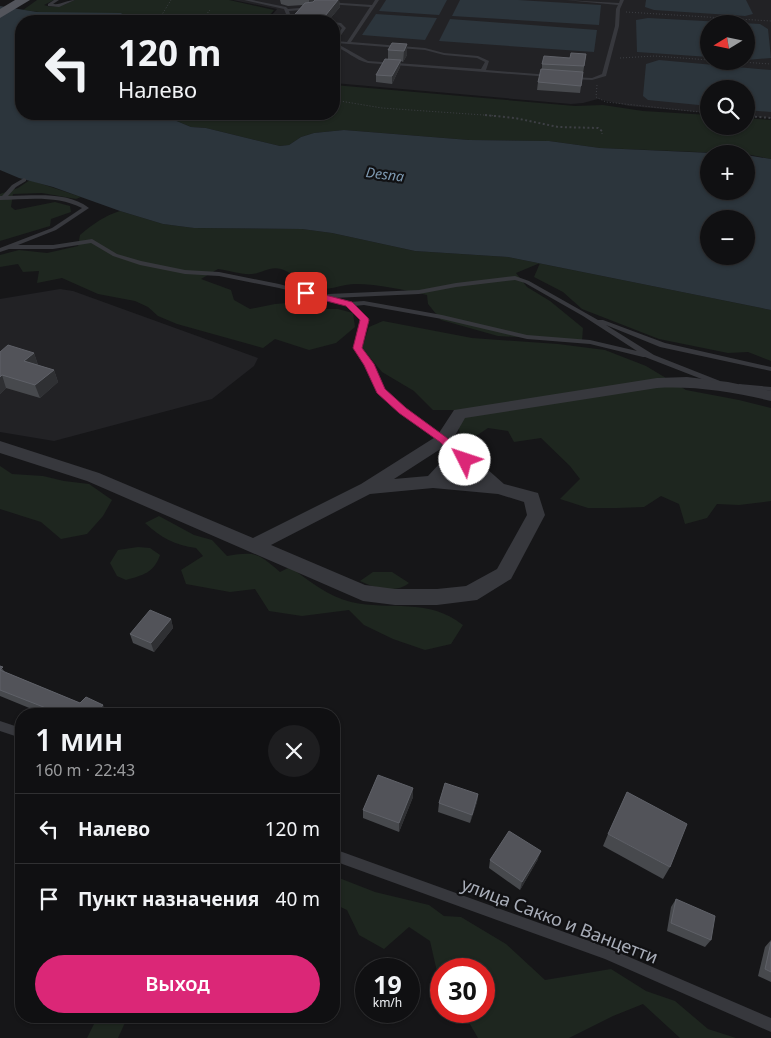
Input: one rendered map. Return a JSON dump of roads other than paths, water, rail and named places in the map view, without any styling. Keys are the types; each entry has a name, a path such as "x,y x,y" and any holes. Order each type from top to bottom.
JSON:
{"main road":[{"path":"0,8 13,0"},
{"path":"0,14 24,0"}],"street":[{"path":"434,482 450,464 448,444 460,414 657,383 685,381 715,383 771,396"},
{"path":"448,444 498,488"},
{"path":"253,546 448,444"},
{"path":"0,447 93,477 363,593 395,597 437,597 470,594 504,574 536,515 532,498 498,488 434,482 367,488"}],"lane":[{"path":"57,0 49,5 59,6 73,0"},
{"path":"246,0 288,10 311,8 318,1 373,6"},
{"path":"268,5 273,0"},
{"path":"348,43 377,0"},
{"path":"567,0 620,2 618,26 606,72 603,76 592,79 569,77"},
{"path":"287,15 288,10"},
{"path":"340,24 344,28 340,34"},
{"path":"340,43 425,50 478,57 487,61 483,71"},
{"path":"340,46 358,59 368,62 559,77"},
{"path":"2,198 14,186 24,180"},
{"path":"2,198 44,197 72,201 86,208 54,229 3,248"},
{"path":"3,248 53,247 92,241 115,255 140,263 185,272 219,274 280,286 349,304 364,303 442,317 527,337 590,342 652,358 715,383 771,389"},
{"path":"320,296 418,292 472,282 515,278 527,282 585,315 652,358"},
{"path":"349,304 364,320 357,348 369,364 380,391 402,411 448,444"},
{"path":"585,315 663,345 771,369"},
{"path":"0,726 15,731"},
{"name":"улица Сакко и Ванцетти","path":"340,857 606,953 771,1025"}],"water":[{"path":"386,0 447,0 439,15 379,11"},
{"path":"460,0 518,0 601,5 599,25 452,16"},
{"path":"646,0 746,0 753,14 730,15 654,10 645,7"},
{"name":"Desna","path":"0,6 37,12 121,13 124,15 15,15 15,120 174,120 191,127 206,128 280,146 289,145 301,137 314,133 344,130 469,140 549,141 600,148 700,152 700,200 755,200 755,156 771,159 771,310 508,257 415,251 332,233 302,229 194,228 163,224 53,187 19,178 0,170"},
{"path":"376,14 437,18 425,40 362,35"},
{"path":"648,18 700,21 700,56 637,52 636,20"},
{"path":"450,19 597,30 594,52 439,41"},
{"path":"755,24 760,24 768,29 771,58 755,59"},
{"path":"659,60 700,64 700,70 771,70 771,112 755,111 755,80 700,80 700,105 648,100 643,96 646,64"}]}
